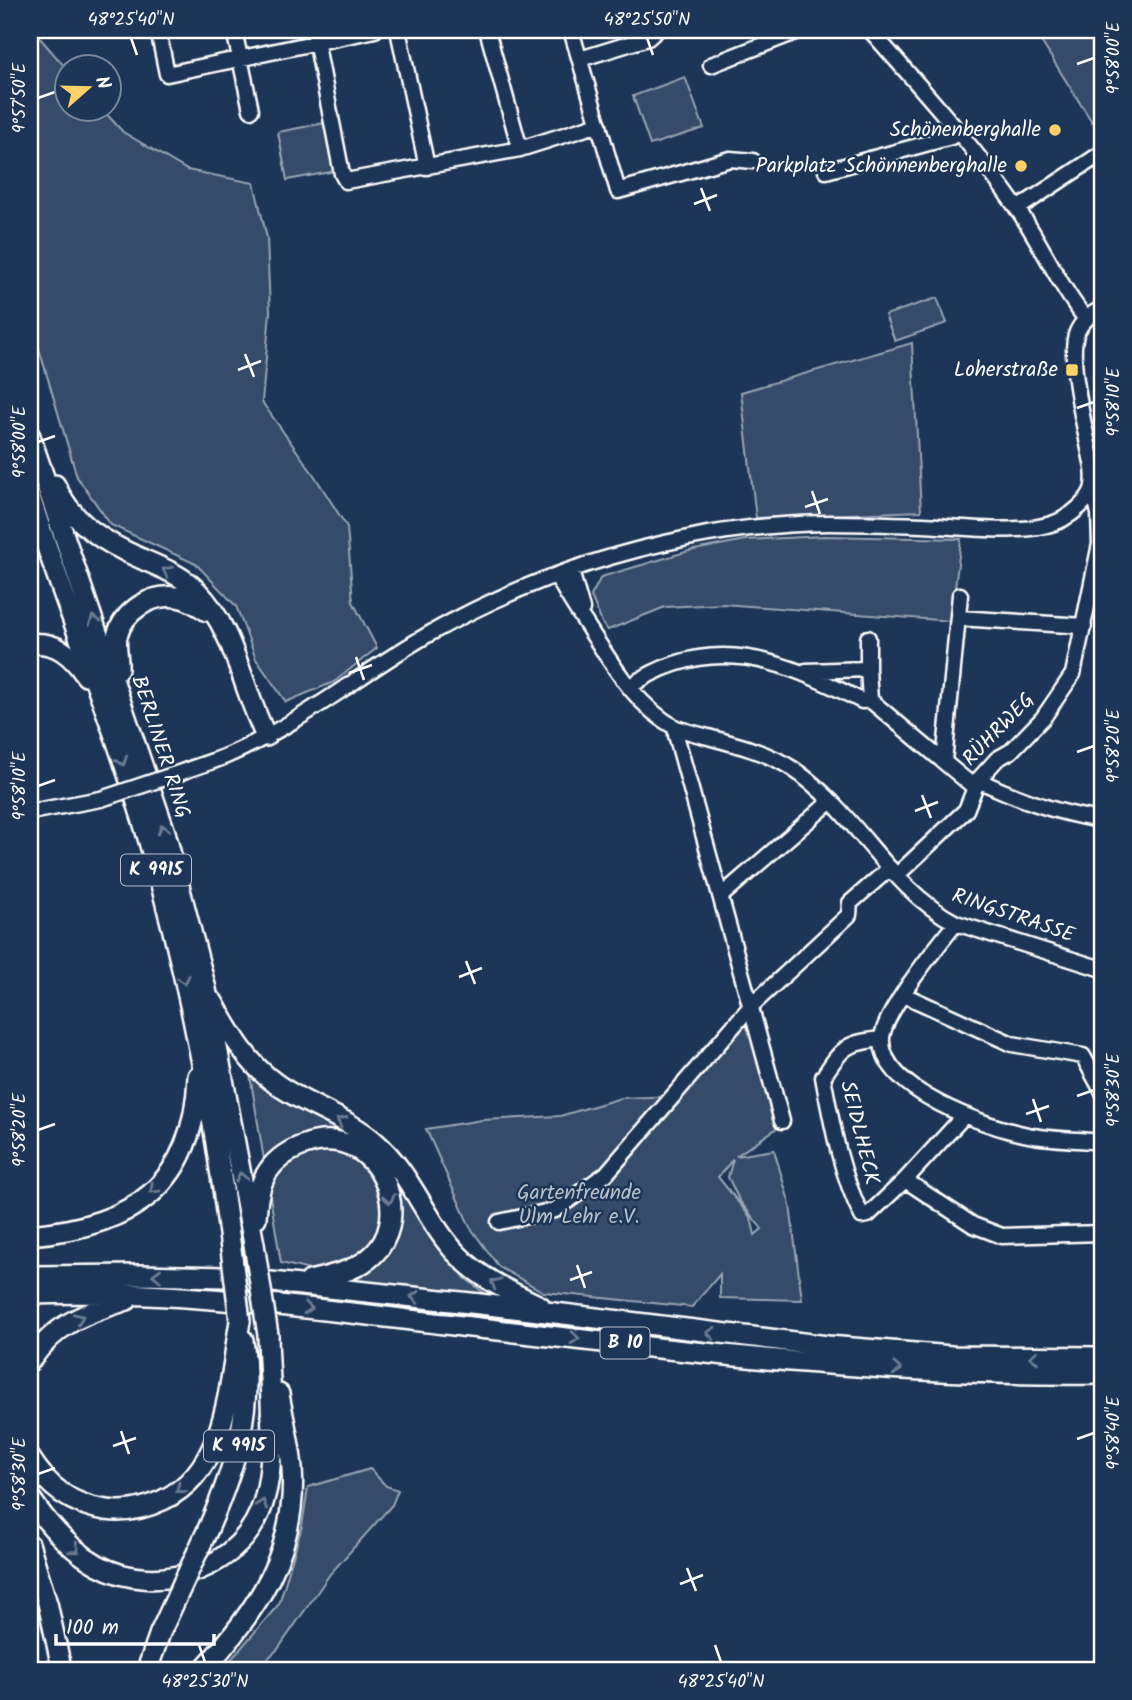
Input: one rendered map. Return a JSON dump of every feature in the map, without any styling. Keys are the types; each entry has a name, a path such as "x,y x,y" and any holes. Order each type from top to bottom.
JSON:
{"highway":[{"path":"30,430 59,495 78,520 104,541 183,579 198,592 216,617 227,639 266,736"},
{"name":"BERLINER RING","path":"30,436 165,832 206,989 254,1244"},
{"name":"BERLINER RING","path":"30,497 147,836 176,941 199,1047 223,1187 240,1321 239,1360"},
{"path":"116,684 119,666 116,639 124,622 135,609 153,599 175,596 198,604 216,617"},
{"path":"30,644 47,644 66,652 75,660 100,697"},
{"path":"206,989 235,1039 255,1065 274,1083 359,1131 392,1159 409,1180 440,1232 458,1255 501,1287 555,1314"},
{"path":"30,1235 72,1229 111,1219 132,1209 170,1174 190,1132 198,1083 199,1047"},
{"path":"254,1244 258,1195 265,1175 279,1160 300,1147 323,1142 349,1145 364,1153 376,1166 390,1195 392,1209 385,1240 375,1253 352,1269 296,1285"},
{"name":"K 9915","path":"203,1670 247,1619 272,1576 289,1515 292,1471 254,1244"},
{"name":"B 10","path":"30,1276 225,1277 828,1346 952,1356 1102,1357"},
{"name":"B 10","path":"30,1294 142,1295 294,1306 829,1365 1018,1375 1102,1374"},
{"path":"30,1361 57,1329 75,1319 142,1295"},
{"path":"30,1498 57,1534 78,1553 100,1567 121,1574 147,1579 174,1578 193,1573 222,1557 255,1522 264,1502 269,1476 268,1335"},
{"path":"30,1458 55,1490 70,1500 91,1508 132,1510 162,1500 188,1483 202,1467 221,1423 239,1360"},
{"name":"K 9915","path":"147,1670 160,1633 228,1483 238,1448 247,1387 239,1360"}],"main road":[{"path":"30,1545 48,1605 62,1670"}],"street":[{"path":"158,30 167,74 240,59 315,36 375,30"},
{"path":"234,30 251,110"},
{"path":"398,30 427,167"},
{"path":"487,30 520,149"},
{"path":"571,30 618,191 730,159 753,161"},
{"path":"580,59 648,38 657,30"},
{"path":"711,65 801,30"},
{"path":"873,31 957,131 1017,209 1065,293 1086,319"},
{"path":"315,36 342,174 346,181 520,149 599,124"},
{"path":"826,171 951,137 957,131"},
{"path":"1017,209 1102,153"},
{"path":"30,812 101,799 226,756 266,736 451,621 506,595 625,552 741,528 827,523 986,529 1042,526 1067,517 1090,494 1094,473 1079,396 1074,343 1086,319 1102,309"},
{"name":"RÜHRWEG","path":"499,1222 555,1210 606,1174 750,1007 849,915 850,903 893,872 966,810 976,783 997,759 1018,744 1043,718 1073,674 1084,626 1101,544 1097,505 1090,494"},
{"name":"RINGSTRASSE","path":"564,573 587,624 629,687 652,712 677,728 772,759 792,769 831,801 893,872 939,914 956,923 1102,969"},
{"name":"RÜHRWEG","path":"960,595 944,762 976,783"},
{"path":"958,618 1084,626"},
{"path":"867,638 870,700 944,762"},
{"path":"629,687 679,661 733,656 759,659 801,671 862,701 870,700"},
{"path":"801,671 868,669"},
{"path":"677,728 676,735 782,1121"},
{"path":"976,783 1065,814 1102,820"},
{"path":"721,896 831,801"},
{"path":"956,923 886,1021 882,1039 887,1060 905,1083 963,1116 1029,1136 1102,1142"},
{"path":"904,995 1012,1044 1083,1056 1102,1091"},
{"name":"SEIDLHECK","path":"882,1039 859,1042 841,1050 822,1077 841,1159 851,1193 862,1216 867,1215 905,1180 963,1116"},
{"name":"SEIDLHECK","path":"905,1180 973,1225 1002,1236 1102,1233"}],"green space":[{"path":"30,30 33,30 52,52 52,122 114,122 123,132 187,170 254,183 267,238 270,312 262,402 347,527 353,602 377,648 334,682 286,702 256,659 236,606 196,564 111,525 77,477 30,318"},
{"path":"1034,30 1102,30 1102,115 1092,122"},
{"path":"685,77 704,128 650,145 633,96"},
{"path":"325,123 336,171 287,180 278,132"},
{"path":"937,298 947,323 895,341 885,315"},
{"path":"912,343 921,511 756,518 741,392"},
{"path":"824,536 961,539 951,621 723,604 665,607 608,630 603,625 591,596 601,577 689,551 745,540"},
{"name":"Gartenfreunde Ulm Lehr e.V.","path":"748,1016 777,1128 736,1156 774,1150 790,1205 802,1300 720,1298 720,1274 692,1307 544,1292 499,1267 470,1227 426,1129 482,1120 560,1116 621,1098 682,1096","holes":["733,1159 728,1177 739,1200 762,1229 755,1235 751,1218 718,1177"]},
{"path":"250,1075 272,1091 363,1140 402,1186 465,1278 488,1296 354,1281 281,1263"},
{"path":"370,1469 386,1486 398,1490 392,1505 330,1574 278,1649 255,1670 222,1670 279,1604 302,1526 308,1487"}],"place":[{"name":"Schönenberghalle","path":"1055,130"},
{"name":"Parkplatz Schönnenberghalle","path":"1021,166"},
{"name":"Loherstraße","path":"1072,370"}]}
